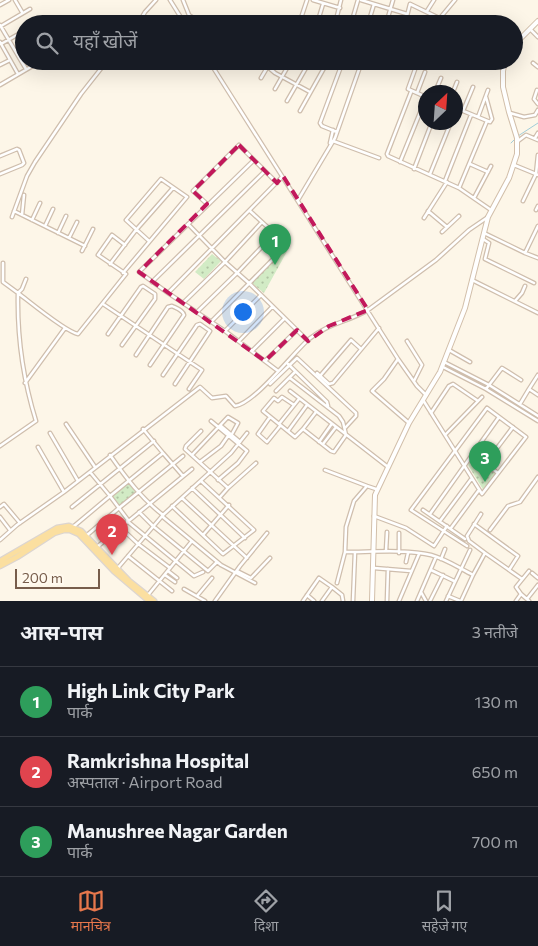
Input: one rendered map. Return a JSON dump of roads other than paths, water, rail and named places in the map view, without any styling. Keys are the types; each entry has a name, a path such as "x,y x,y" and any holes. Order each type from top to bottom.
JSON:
{"main road":[{"path":"0,562 57,528 65,526 73,527 86,536 116,570"},
{"path":"0,566 54,533 64,530 79,534 148,599 154,601"}],"street":[{"path":"0,5 9,0"},
{"path":"15,0 22,12"},
{"path":"143,15 156,0"},
{"path":"170,0 179,15"},
{"path":"183,0 190,15"},
{"path":"302,15 307,0"},
{"path":"313,0 340,8"},
{"path":"338,15 342,0"},
{"path":"354,15 360,0 407,14 411,0"},
{"path":"388,15 393,0"},
{"path":"427,11 432,0"},
{"path":"442,15 455,0"},
{"path":"320,15 323,3"},
{"path":"371,15 374,4"},
{"path":"410,4 434,15"},
{"path":"17,15 30,8"},
{"path":"15,16 0,25 15,50"},
{"path":"523,37 538,21"},
{"path":"530,30 538,38"},
{"path":"15,36 0,43 15,68"},
{"path":"0,65 10,59"},
{"path":"533,63 538,67"},
{"path":"16,70 18,74"},
{"path":"0,85 24,70"},
{"path":"12,217 27,176 35,162 81,94 100,70"},
{"path":"216,70 398,359 426,395"},
{"path":"261,78 266,70"},
{"path":"270,70 310,92"},
{"path":"275,90 286,70"},
{"path":"287,101 305,70"},
{"path":"300,111 323,70"},
{"path":"337,132 322,126 320,123 340,70"},
{"path":"298,201 333,141 359,70"},
{"path":"415,70 408,88 411,92 417,93 424,72"},
{"path":"372,601 373,516 376,489 409,424 444,364 465,308 481,238 488,217 518,154 517,138 502,81 504,70"},
{"path":"438,85 441,78"},
{"path":"473,86 463,111 490,122 492,119 486,96"},
{"path":"478,117 488,90"},
{"path":"537,90 534,99 538,104"},
{"path":"411,92 387,154 388,156 460,188 491,210"},
{"path":"509,112 524,118 535,115 538,112"},
{"path":"424,218 446,182 471,115"},
{"path":"400,162 418,117"},
{"path":"460,188 487,121"},
{"path":"330,145 333,130"},
{"path":"414,169 429,130"},
{"path":"430,175 448,130"},
{"path":"517,138 526,135 537,139 538,133"},
{"path":"333,141 379,158"},
{"path":"207,204 192,191 239,145 277,183"},
{"path":"0,156 17,149 24,162 22,165 0,174"},
{"path":"523,201 537,175 538,155"},
{"path":"254,160 139,272 225,330 278,371"},
{"path":"470,164 488,172"},
{"path":"514,165 537,175"},
{"path":"474,198 492,166"},
{"path":"152,282 265,171"},
{"path":"168,293 283,176"},
{"path":"123,273 150,241 187,197 161,178 126,220 150,241"},
{"path":"110,264 136,230 174,187"},
{"path":"22,215 24,195"},
{"path":"32,220 40,203"},
{"path":"536,210 538,206"},
{"path":"44,226 53,209"},
{"path":"14,211 84,246"},
{"path":"211,322 287,246 250,211"},
{"path":"428,211 447,227"},
{"path":"58,233 66,216"},
{"path":"442,232 459,216"},
{"path":"270,384 308,341 329,326 368,310 436,260 469,230 488,217"},
{"path":"69,238 77,222"},
{"path":"183,303 262,222"},
{"path":"188,224 308,341"},
{"path":"525,253 538,226"},
{"path":"82,250 93,229"},
{"path":"483,232 538,258"},
{"path":"197,312 274,234"},
{"path":"3,264 3,282 65,328 78,334 104,304 126,274 98,255 112,235 125,245"},
{"path":"481,238 489,243 485,258 534,283"},
{"path":"0,446 36,421 25,383 18,333 18,293 26,279"},
{"path":"472,280 538,313"},
{"path":"108,334 141,287 143,286 155,294 154,299 122,345"},
{"path":"514,301 522,293 525,286"},
{"path":"225,330 261,295"},
{"path":"104,304 204,371 189,389"},
{"path":"136,355 168,308 172,306 183,312 184,315 150,364"},
{"path":"239,341 272,307"},
{"path":"252,351 284,319"},
{"path":"164,375 198,324 210,330 176,384"},
{"path":"25,383 65,328"},
{"path":"362,349 351,340 318,374 329,384 333,383 362,349 379,328"},
{"path":"265,361 297,330"},
{"path":"407,342 422,365 414,381"},
{"path":"449,350 470,362"},
{"path":"0,538 96,468 143,429 200,387 215,398 226,396 233,405 237,406 256,392 278,371 297,359 356,413 356,416 345,428"},
{"path":"398,359 384,379 372,391 409,424"},
{"path":"288,364 326,401 328,406"},
{"path":"444,364 488,386 538,416"},
{"path":"444,364 538,421"},
{"path":"486,389 502,368 521,380"},
{"path":"276,391 296,372"},
{"path":"520,404 538,375"},
{"path":"290,378 340,417 346,435 333,452 303,429"},
{"path":"432,413 452,384 478,401"},
{"path":"308,391 311,388"},
{"path":"529,389 538,395"},
{"path":"290,391 388,467"},
{"path":"294,406 282,397 278,401 274,398 263,411 296,438 316,412"},
{"path":"445,435 482,397"},
{"path":"270,417 258,434 267,442 298,399"},
{"path":"423,400 456,450 482,494 526,437 487,408 456,450 411,510 467,546"},
{"path":"288,431 307,405"},
{"path":"192,455 220,427 227,417 236,422 238,424 221,446 200,462"},
{"path":"430,514 499,418"},
{"path":"211,421 240,443 247,451 238,463 218,480"},
{"path":"66,424 96,468"},
{"path":"318,442 331,424"},
{"path":"485,464 513,427"},
{"path":"323,445 336,428"},
{"path":"143,429 183,476"},
{"path":"201,431 185,449 228,488"},
{"path":"50,433 78,481"},
{"path":"116,570 172,506 240,443 247,433"},
{"path":"72,506 154,441"},
{"path":"38,447 64,492"},
{"path":"73,527 163,452"},
{"path":"472,454 498,473"},
{"path":"110,455 138,492 149,504 164,515 163,518 217,562 255,583"},
{"path":"86,536 182,456"},
{"path":"220,497 256,463"},
{"path":"97,547 192,469"},
{"path":"325,470 376,489"},
{"path":"90,472 128,521 145,537 194,576 203,572"},
{"path":"490,530 508,506 520,502 538,477"},
{"path":"440,521 472,478"},
{"path":"172,506 223,554 254,530 201,480"},
{"path":"337,584 345,552 345,532 354,500 368,486"},
{"path":"192,488 245,538"},
{"path":"451,528 479,490"},
{"path":"182,498 247,558"},
{"path":"0,507 4,504 20,523"},
{"path":"203,535 229,505"},
{"path":"423,510 465,539"},
{"path":"139,512 153,526 208,571 217,562"},
{"path":"481,514 467,534 468,539 522,580"},
{"path":"373,516 406,528 434,546 447,526"},
{"path":"0,518 10,530"},
{"path":"474,524 518,556 509,570"},
{"path":"121,527 177,578"},
{"path":"386,551 387,532"},
{"path":"215,601 267,533"},
{"path":"399,533 399,553"},
{"path":"148,599 164,575 192,540"},
{"path":"441,559 446,549"},
{"path":"446,601 470,550"},
{"path":"345,552 386,551 436,557 473,575"},
{"path":"353,601 355,552"},
{"path":"406,562 408,553"},
{"path":"448,596 460,601 485,553"},
{"path":"399,601 419,554"},
{"path":"128,556 172,591"},
{"path":"417,601 436,557"},
{"path":"236,572 252,578 270,558"},
{"path":"372,568 411,571"},
{"path":"387,601 388,569"},
{"path":"430,570 455,581"},
{"path":"538,578 531,572 516,588 528,600 538,585"},
{"path":"164,575 174,582"},
{"path":"430,601 443,575"},
{"path":"197,596 212,578"},
{"path":"303,601 318,578 342,595 343,601"},
{"path":"322,601 332,587"},
{"path":"184,589 205,601"},
{"path":"421,592 426,601"},
{"path":"516,601 521,594"},
{"path":"307,595 314,601"}],"waterway":[{"path":"518,136 538,123"},
{"path":"511,143 515,139"}],"place":[{"name":"High Link City Park","path":"275,265"},
{"name":"Manushree Nagar Garden","path":"485,482"},
{"name":"Ramkrishna Hospital","path":"112,555"}]}
